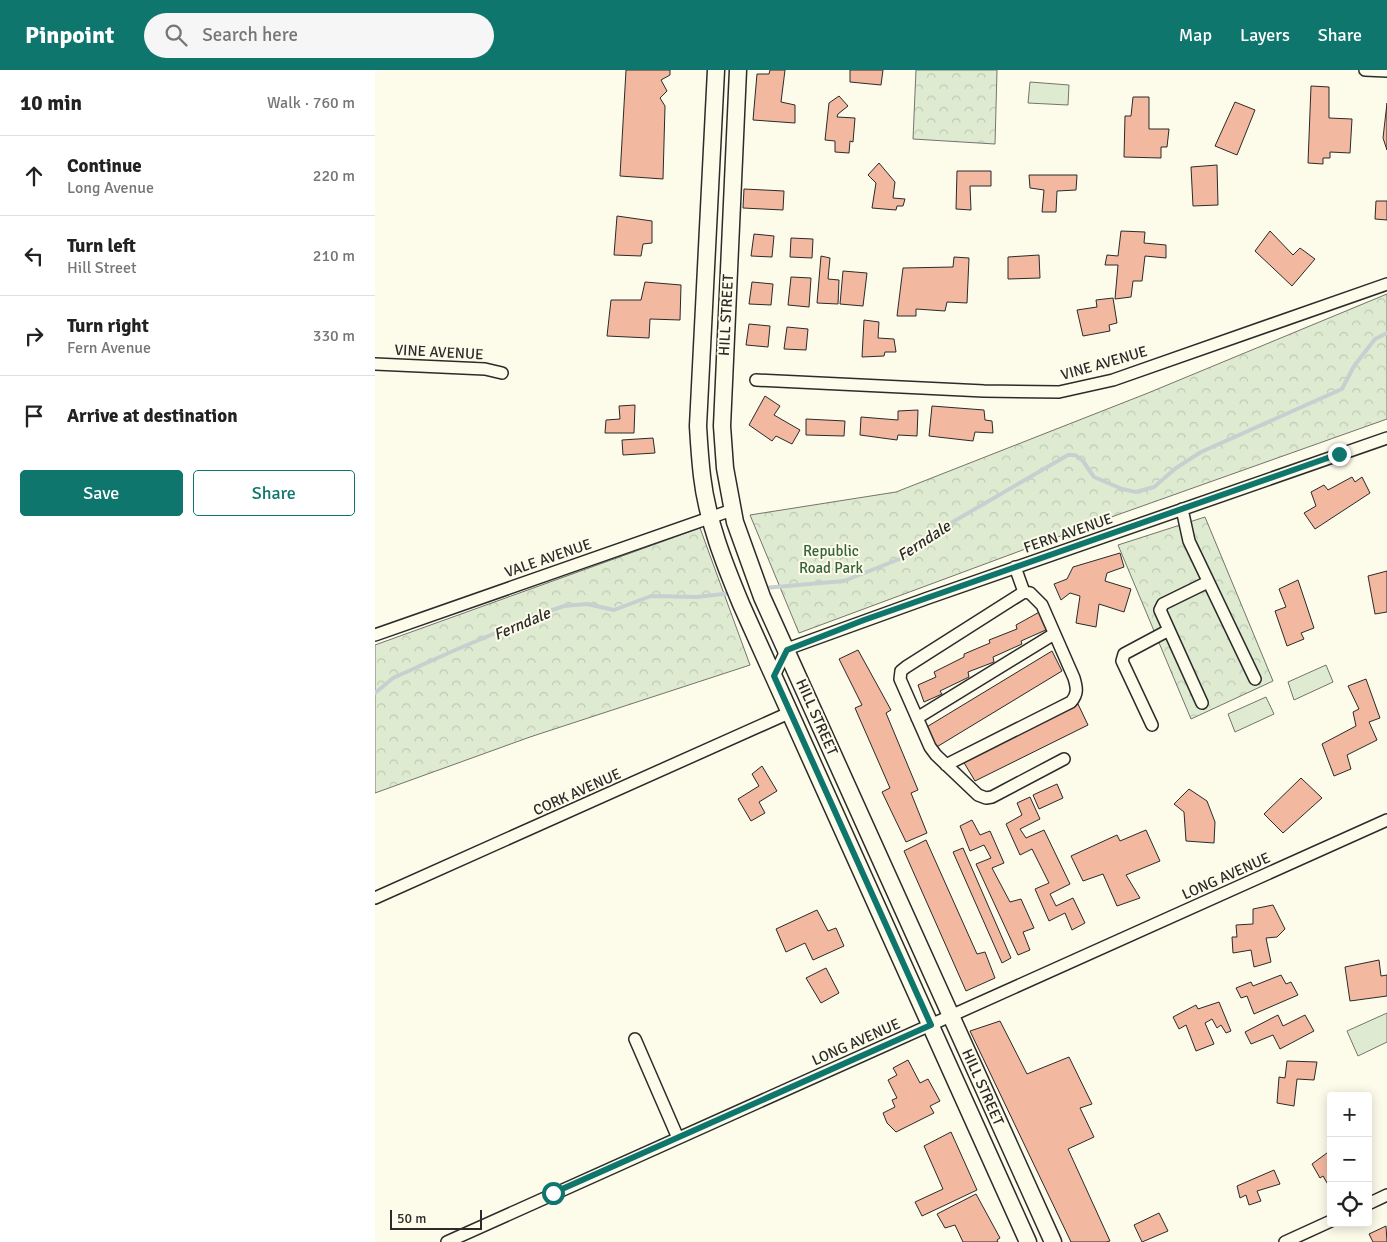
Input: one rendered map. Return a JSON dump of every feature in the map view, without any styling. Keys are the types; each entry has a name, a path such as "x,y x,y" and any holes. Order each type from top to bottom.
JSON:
{"main road":[{"name":"HILL STREET","path":"716,70 698,426 702,477 710,517 741,604 1028,1242"},
{"name":"HILL STREET","path":"738,70 722,426 724,460 732,510 747,560 762,597 1053,1242"}],"street":[{"path":"1365,70 1387,71"},
{"name":"VINE AVENUE","path":"756,380 985,391 1059,392 1113,380 1387,284"},
{"name":"VINE AVENUE","path":"375,364 485,369 501,374"},
{"name":"FERN AVENUE","path":"787,650 864,620 1387,438"},
{"path":"1182,509 1189,541 1255,679"},
{"name":"VALE AVENUE","path":"375,635 732,510"},
{"path":"1015,567 1024,592"},
{"path":"1203,703 1159,610 1160,607 1208,582"},
{"path":"946,765 1071,702 1076,696 1077,688 1074,678 1042,605 1030,593 1024,592 901,670 899,679 930,747 946,765 978,795 985,798 992,797 1064,759"},
{"path":"1152,725 1122,661 1122,657 1124,654 1169,630"},
{"path":"917,718 1054,634"},
{"path":"774,676 787,650"},
{"name":"CORK AVENUE","path":"375,898 385,889 791,712"},
{"name":"LONG AVENUE","path":"447,1242 1387,820"},
{"path":"635,1039 678,1138"},
{"path":"1372,1202 1387,1195"},
{"path":"1285,1242 1327,1223"}],"green space":[{"path":"916,70 997,70 995,144 913,139"},
{"path":"1030,82 1069,85 1068,105 1028,103"},
{"name":"Republic Road Park","path":"1387,294 1387,419 1117,515 799,633 750,515 896,492 1148,393"},
{"path":"1205,517 1273,681 1191,719 1118,545"},
{"path":"700,528 750,665 530,737 375,793 375,645"},
{"path":"1326,665 1333,682 1294,700 1288,682"},
{"path":"1266,697 1274,714 1235,732 1228,714"},
{"path":"1387,1013 1387,1042 1358,1056 1347,1031"}],"building":[{"path":"626,70 670,70 670,75 661,80 667,91 660,98 665,106 663,179 620,176"},
{"path":"770,70 785,70 781,102 795,105 795,123 753,120 757,74 769,74"},
{"path":"850,70 883,70 881,85 850,82"},
{"path":"1311,86 1329,87 1329,118 1352,119 1350,153 1330,152 1330,158 1323,158 1323,164 1308,163"},
{"path":"839,96 848,106 837,117 855,118 853,142 850,141 849,153 835,152 835,141 825,140 829,103"},
{"path":"1133,97 1149,97 1149,129 1169,129 1167,147 1161,147 1161,158 1124,157 1125,116 1131,116"},
{"path":"1235,102 1255,110 1237,155 1215,146"},
{"path":"1387,103 1387,150 1383,138"},
{"path":"879,163 895,182 893,198 905,199 903,206 897,206 896,210 872,208 876,183 868,175"},
{"path":"1217,165 1218,205 1193,206 1191,167"},
{"path":"957,171 991,171 991,186 970,186 971,210 956,209"},
{"path":"1029,175 1077,175 1076,190 1057,191 1056,212 1042,212 1044,190 1030,188"},
{"path":"744,189 784,191 783,210 743,208"},
{"path":"1376,201 1387,201 1387,220 1375,219"},
{"path":"617,216 652,221 652,243 643,244 641,256 614,255"},
{"path":"1121,231 1145,232 1144,243 1166,245 1166,258 1145,256 1142,281 1133,281 1131,297 1115,299 1118,265 1105,265 1107,255 1118,256"},
{"path":"1270,231 1293,255 1300,248 1315,259 1292,286 1255,251"},
{"path":"754,234 774,236 772,257 751,256"},
{"path":"791,238 813,239 812,258 790,257"},
{"path":"1039,255 1040,278 1008,279 1008,257"},
{"path":"821,256 830,258 828,279 839,280 838,304 817,303"},
{"path":"954,257 969,258 967,303 947,302 945,311 916,309 916,316 897,316 903,268 953,267"},
{"path":"843,271 867,273 863,306 840,304"},
{"path":"791,277 811,278 809,307 788,305"},
{"path":"645,282 681,285 680,320 650,319 649,338 607,336 611,300 641,300"},
{"path":"752,282 773,284 771,305 749,304"},
{"path":"1113,298 1117,323 1109,325 1110,331 1083,336 1077,310 1097,307 1096,300"},
{"path":"864,320 879,322 878,338 894,339 896,352 885,352 884,356 862,357"},
{"path":"749,324 770,326 768,347 746,345"},
{"path":"787,327 808,329 806,350 784,349"},
{"path":"765,396 780,406 774,415 800,430 792,444 776,436 772,441 749,425"},
{"path":"635,405 634,433 605,433 606,420 620,419 619,406"},
{"path":"932,406 984,410 985,420 992,421 993,433 975,432 973,441 929,436"},
{"path":"918,410 917,436 898,435 897,440 860,435 861,417 898,420 898,411"},
{"path":"806,419 845,421 844,436 806,435"},
{"path":"653,438 655,453 623,455 622,440"},
{"path":"1352,477 1355,482 1362,477 1370,493 1315,529 1304,513 1316,506 1311,492 1324,485 1328,490"},
{"path":"1120,553 1124,567 1107,573 1105,581 1131,589 1124,612 1099,604 1096,627 1076,623 1080,596 1070,593 1061,600 1054,584 1067,579 1073,567"},
{"path":"1387,571 1387,612 1375,614 1368,576"},
{"path":"1298,580 1314,628 1301,633 1304,639 1287,646 1275,611 1286,607 1279,589"},
{"path":"1043,610 1048,629 1021,641 1022,644 993,657 994,662 968,672 969,677 940,691 942,694 924,702 918,685 936,677 934,672 964,657 964,654 990,643 989,640 1017,629 1016,625"},
{"path":"858,650 891,710 886,713 918,790 911,793 927,833 906,842 882,792 890,788 855,708 862,705 839,659"},
{"path":"1052,651 1062,671 935,748 925,728"},
{"path":"1366,679 1380,718 1369,722 1377,740 1347,755 1351,769 1334,776 1322,744 1356,726 1353,712 1359,709 1348,686"},
{"path":"1078,704 1088,725 975,781 963,761"},
{"path":"762,766 777,791 759,802 765,813 751,821 738,799 759,786 752,774"},
{"path":"1301,778 1322,798 1283,833 1264,814"},
{"path":"1057,784 1063,798 1039,809 1033,795"},
{"path":"1189,789 1207,801 1215,822 1214,843 1186,841 1184,812 1174,804"},
{"path":"1030,797 1040,819 1020,829 1026,838 1044,830 1070,884 1050,894 1056,906 1073,898 1085,923 1072,930 1065,913 1049,921 1035,889 1049,883 1032,849 1020,855 1006,824 1022,815 1017,803"},
{"path":"972,820 980,835 990,831 1004,863 992,868 1010,902 1021,899 1034,928 1023,932 1030,950 1018,955 976,864 991,858 984,845 970,851 960,826"},
{"path":"1146,830 1160,861 1126,875 1140,898 1117,906 1103,874 1083,881 1071,856 1117,835 1120,841"},
{"path":"926,840 977,954 985,952 995,978 966,991 904,851"},
{"path":"963,848 1011,958 1002,963 953,852"},
{"path":"1273,905 1285,929 1277,937 1266,938 1271,962 1254,967 1251,950 1233,953 1232,937 1237,937 1236,925 1253,924 1253,909"},
{"path":"817,910 828,931 836,928 844,946 813,960 805,943 786,952 776,929"},
{"path":"1379,960 1381,976 1387,975 1387,996 1350,1001 1345,967"},
{"path":"826,968 839,993 821,1003 806,978"},
{"path":"1281,975 1286,984 1291,982 1298,995 1254,1014 1247,996 1241,998 1236,988 1251,982 1253,986"},
{"path":"1219,1002 1231,1031 1226,1033 1221,1025 1217,1028 1212,1019 1205,1023 1214,1044 1196,1051 1186,1025 1179,1029 1173,1017 1196,1005 1198,1009"},
{"path":"1278,1015 1283,1026 1305,1015 1314,1031 1280,1049 1273,1035 1251,1044 1245,1032"},
{"path":"1000,1021 1027,1074 1069,1057 1092,1104 1080,1108 1094,1137 1068,1149 1110,1241 1071,1242 970,1031"},
{"path":"908,1060 920,1083 928,1079 940,1101 930,1106 934,1113 896,1132 887,1123 883,1113 895,1107 892,1100 897,1098 888,1080 897,1075 893,1068"},
{"path":"1287,1061 1317,1062 1314,1080 1297,1079 1294,1106 1277,1103 1279,1077 1285,1078"},
{"path":"951,1132 977,1190 922,1216 915,1202 943,1189 924,1146"},
{"path":"1327,1153 1327,1183 1323,1176 1320,1178 1312,1164"},
{"path":"1274,1170 1280,1184 1257,1191 1261,1201 1249,1205 1246,1195 1240,1198 1237,1186"},
{"path":"976,1194 1000,1238 997,1240 998,1242 963,1242 955,1225 945,1228 937,1214"},
{"path":"1159,1213 1168,1231 1142,1242 1134,1225"},
{"path":"1386,1226 1387,1242 1373,1242 1369,1234"}],"waterway":[{"name":"Ferndale","path":"764,588 844,581 902,558 956,520 1068,455 1075,455 1083,461 1094,477 1122,489 1136,492 1154,487 1176,468 1201,452 1342,389 1354,366 1375,339 1387,333"},
{"name":"Ferndale","path":"375,693 393,678 538,615 564,606 587,604 614,610 651,596 697,597 732,593"}],"route":[{"path":"553,1193 931,1025 774,676 787,650 864,620 1339,454"}]}
